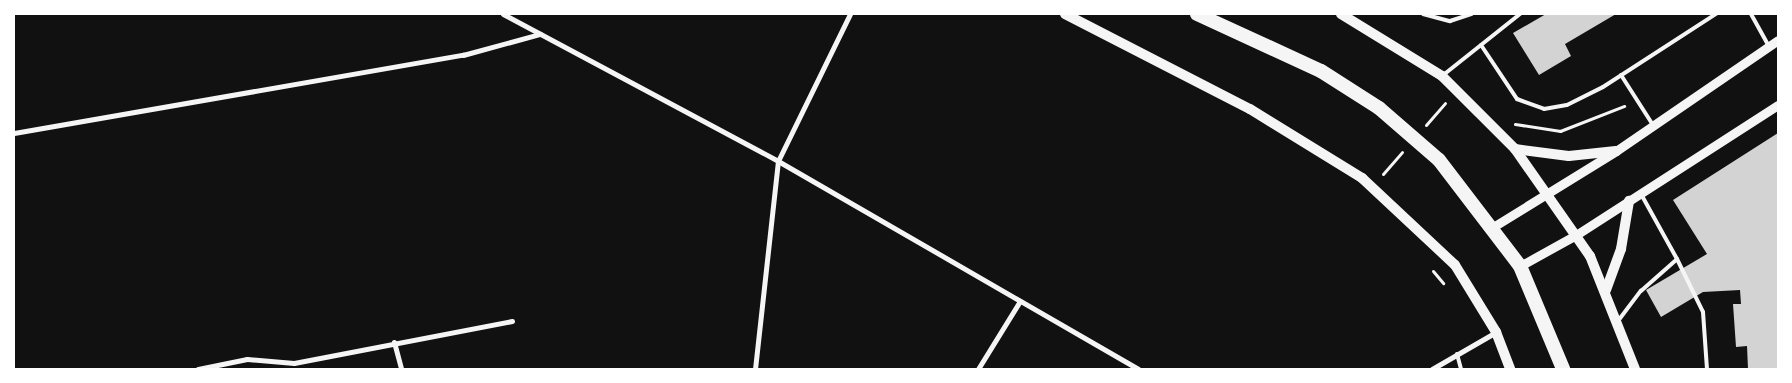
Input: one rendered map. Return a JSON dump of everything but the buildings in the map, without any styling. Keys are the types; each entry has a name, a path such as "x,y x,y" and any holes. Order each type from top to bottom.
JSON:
{"highway":[{"path":"1197,14 1321,71 1379,108 1439,160 1493,227 1520,266 1563,369"}],"main road":[{"path":"1065,14 1250,109 1362,178 1455,265 1496,332 1510,369"},
{"path":"1341,14 1442,76 1515,149 1548,193 1576,236 1606,290 1635,369"},
{"path":"1515,149 1569,156 1616,150"},
{"path":"1606,290 1621,249 1629,201"}],"street":[{"path":"503,14 778,161 1138,369"},
{"path":"755,369 778,161 850,14"},
{"path":"14,133 463,54 540,34"},
{"path":"1493,227 1653,126 1778,40"},
{"path":"1520,266 1576,236 1778,105"},
{"path":"978,369 1020,301"},
{"path":"198,369 246,360 294,363 394,342 512,321"},
{"path":"1432,369 1496,332"},
{"path":"394,342 401,369"},
{"path":"286,369 294,363"}],"lane":[{"path":"1423,14 1450,20 1472,14"},
{"path":"1442,76 1520,14"},
{"path":"1481,45 1517,99 1544,109 1567,105 1621,75 1716,14"},
{"path":"1751,14 1769,46"},
{"path":"1621,75 1653,126"},
{"path":"1640,193 1677,259 1703,312 1707,369"},
{"path":"1618,321 1641,291 1677,259"},
{"path":"1457,354 1461,369"}],"path":[{"path":"1428,266 1447,288"}]}
